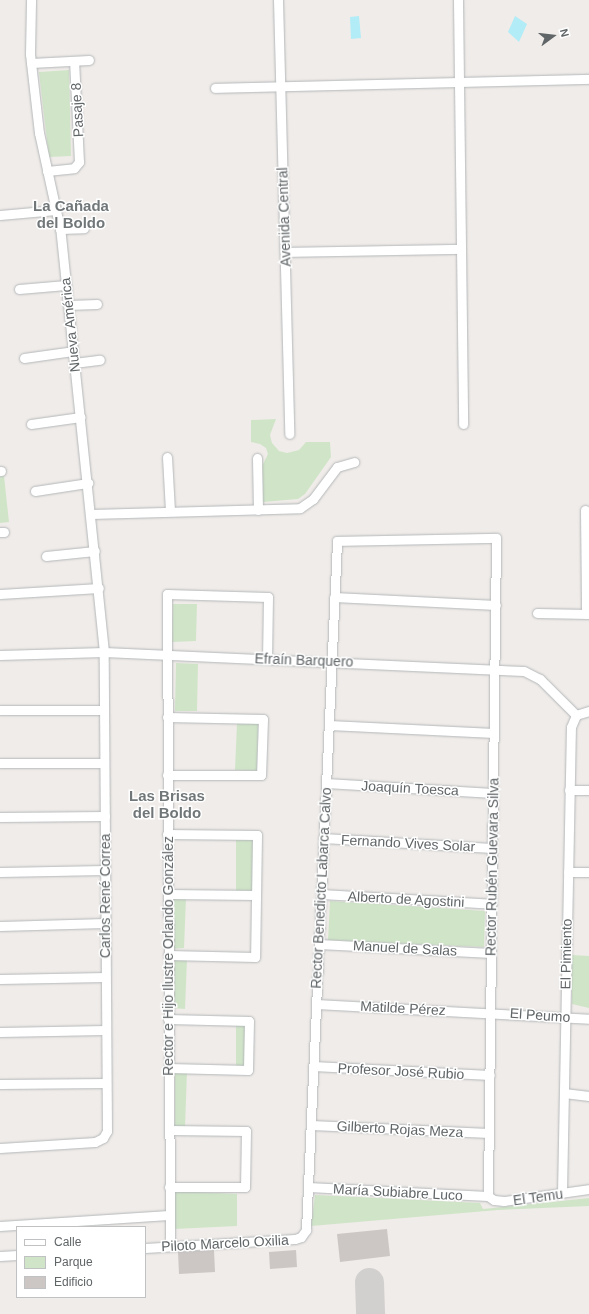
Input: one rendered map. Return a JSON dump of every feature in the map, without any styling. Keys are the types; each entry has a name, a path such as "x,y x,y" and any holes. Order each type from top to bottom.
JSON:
{"street":[{"name":"Nueva América","path":"31,0 31,63 39,133 60,229 99,588 104,652"},
{"name":"Avenida Central","path":"278,0 286,252 289,434"},
{"path":"458,0 463,424"},
{"path":"31,63 89,60"},
{"name":"Pasaje 8","path":"47,171 74,168 79,160 74,61"},
{"path":"215,88 281,85 589,79"},
{"path":"0,215 56,210"},
{"path":"60,229 84,228"},
{"path":"286,252 461,249"},
{"path":"19,289 66,285"},
{"path":"68,305 97,304"},
{"path":"24,358 73,351"},
{"path":"74,363 100,360"},
{"path":"31,424 81,417"},
{"path":"167,457 170,511"},
{"path":"257,458 258,510"},
{"path":"91,514 258,510 304,507 313,499 336,467 354,462"},
{"path":"35,491 88,483"},
{"path":"537,613 588,614 585,510"},
{"name":"Rector Rubén Guevara Silva","path":"337,541 496,538 488,1196"},
{"name":"Rector Benedicto Labarca Calvo","path":"304,1235 307,1227 310,1125 337,541"},
{"path":"46,556 95,551"},
{"path":"0,594 99,588"},
{"name":"Rector e Hijo Ilustre Orlando González","path":"170,1246 166,654 167,594 268,597 267,658"},
{"path":"334,597 496,605"},
{"name":"Efraín Barquero","path":"0,655 104,652 267,658 524,671 536,675 576,715"},
{"name":"Carlos René Correa","path":"0,1148 95,1142 103,1138 107,1131 105,1030 104,652"},
{"path":"0,710 104,710"},
{"path":"576,715 589,711"},
{"name":"El Pimiento","path":"562,1193 570,727 576,715"},
{"path":"167,717 263,719 261,775 167,775"},
{"path":"328,725 494,733"},
{"path":"0,763 104,763"},
{"name":"Joaquín Toesca","path":"326,783 493,793"},
{"path":"569,790 589,790"},
{"path":"0,817 105,816"},
{"path":"167,834 257,835 255,957 168,955"},
{"name":"Fernando Vives Solar","path":"324,838 492,848"},
{"path":"0,872 104,870"},
{"path":"568,872 589,872"},
{"path":"168,894 256,895"},
{"name":"Alberto de Agostini","path":"321,894 492,904"},
{"path":"0,926 105,923"},
{"name":"Manuel de Salas","path":"319,944 491,953"},
{"path":"0,979 105,977"},
{"name":"Matilde Pérez","path":"316,1004 490,1012"},
{"name":"El Peumo","path":"490,1012 566,1016 589,1019"},
{"path":"168,1019 249,1021 248,1070 168,1068"},
{"path":"0,1032 105,1030"},
{"name":"Profesor José Rubio","path":"313,1066 490,1075"},
{"path":"0,1084 106,1083"},
{"path":"564,1093 589,1096"},
{"name":"Gilberto Rojas Meza","path":"310,1125 489,1134"},
{"path":"169,1130 246,1131 245,1187 169,1187"},
{"name":"María Subiabre Luco","path":"308,1187 488,1196"},
{"name":"El Temu","path":"488,1196 494,1200 504,1201 589,1189"},
{"path":"0,1226 169,1215"},
{"name":"Piloto Marcelo Oxilia","path":"146,1248 295,1239 304,1235"},
{"path":"0,1256 16,1255"}],"green space":[{"path":"69,70 71,156 49,157 39,72"},
{"path":"276,419 270,435 272,443 279,451 287,453 299,450 306,442 330,442 331,457 305,494 298,499 263,502 262,466 268,454 266,448 260,444 251,442 251,420"},
{"path":"4,476 9,522 0,523 0,477"},
{"path":"173,604 197,604 196,641 172,642"},
{"path":"176,663 198,664 197,711 175,711"},
{"path":"237,723 258,723 257,771 235,770"},
{"path":"236,836 255,837 254,893 236,893"},
{"path":"173,898 186,898 184,948 171,949"},
{"path":"330,901 485,911 484,947 328,940"},
{"path":"572,955 589,956 589,1008 572,1004"},
{"path":"171,959 187,959 185,1009 172,1008"},
{"path":"236,1023 247,1023 246,1068 236,1068"},
{"path":"175,1071 187,1071 185,1127 175,1127"},
{"path":"175,1191 237,1194 237,1226 174,1229"},
{"path":"315,1195 480,1203 483,1209 589,1198 589,1206 498,1210 311,1226"}],"water":[{"path":"359,16 361,38 351,39 350,17"},
{"path":"515,16 527,24 519,42 508,32"}],"building":[{"path":"387,1229 390,1256 340,1262 337,1234"},
{"path":"214,1250 215,1272 179,1274 178,1252"},
{"path":"296,1250 297,1267 270,1269 269,1252"}],"taxiway":[{"path":"369,1282 370,1314"}],"district":[{"name":"La Cañada del Boldo","path":"71,214"},
{"name":"Las Brisas del Boldo","path":"167,804"}]}
